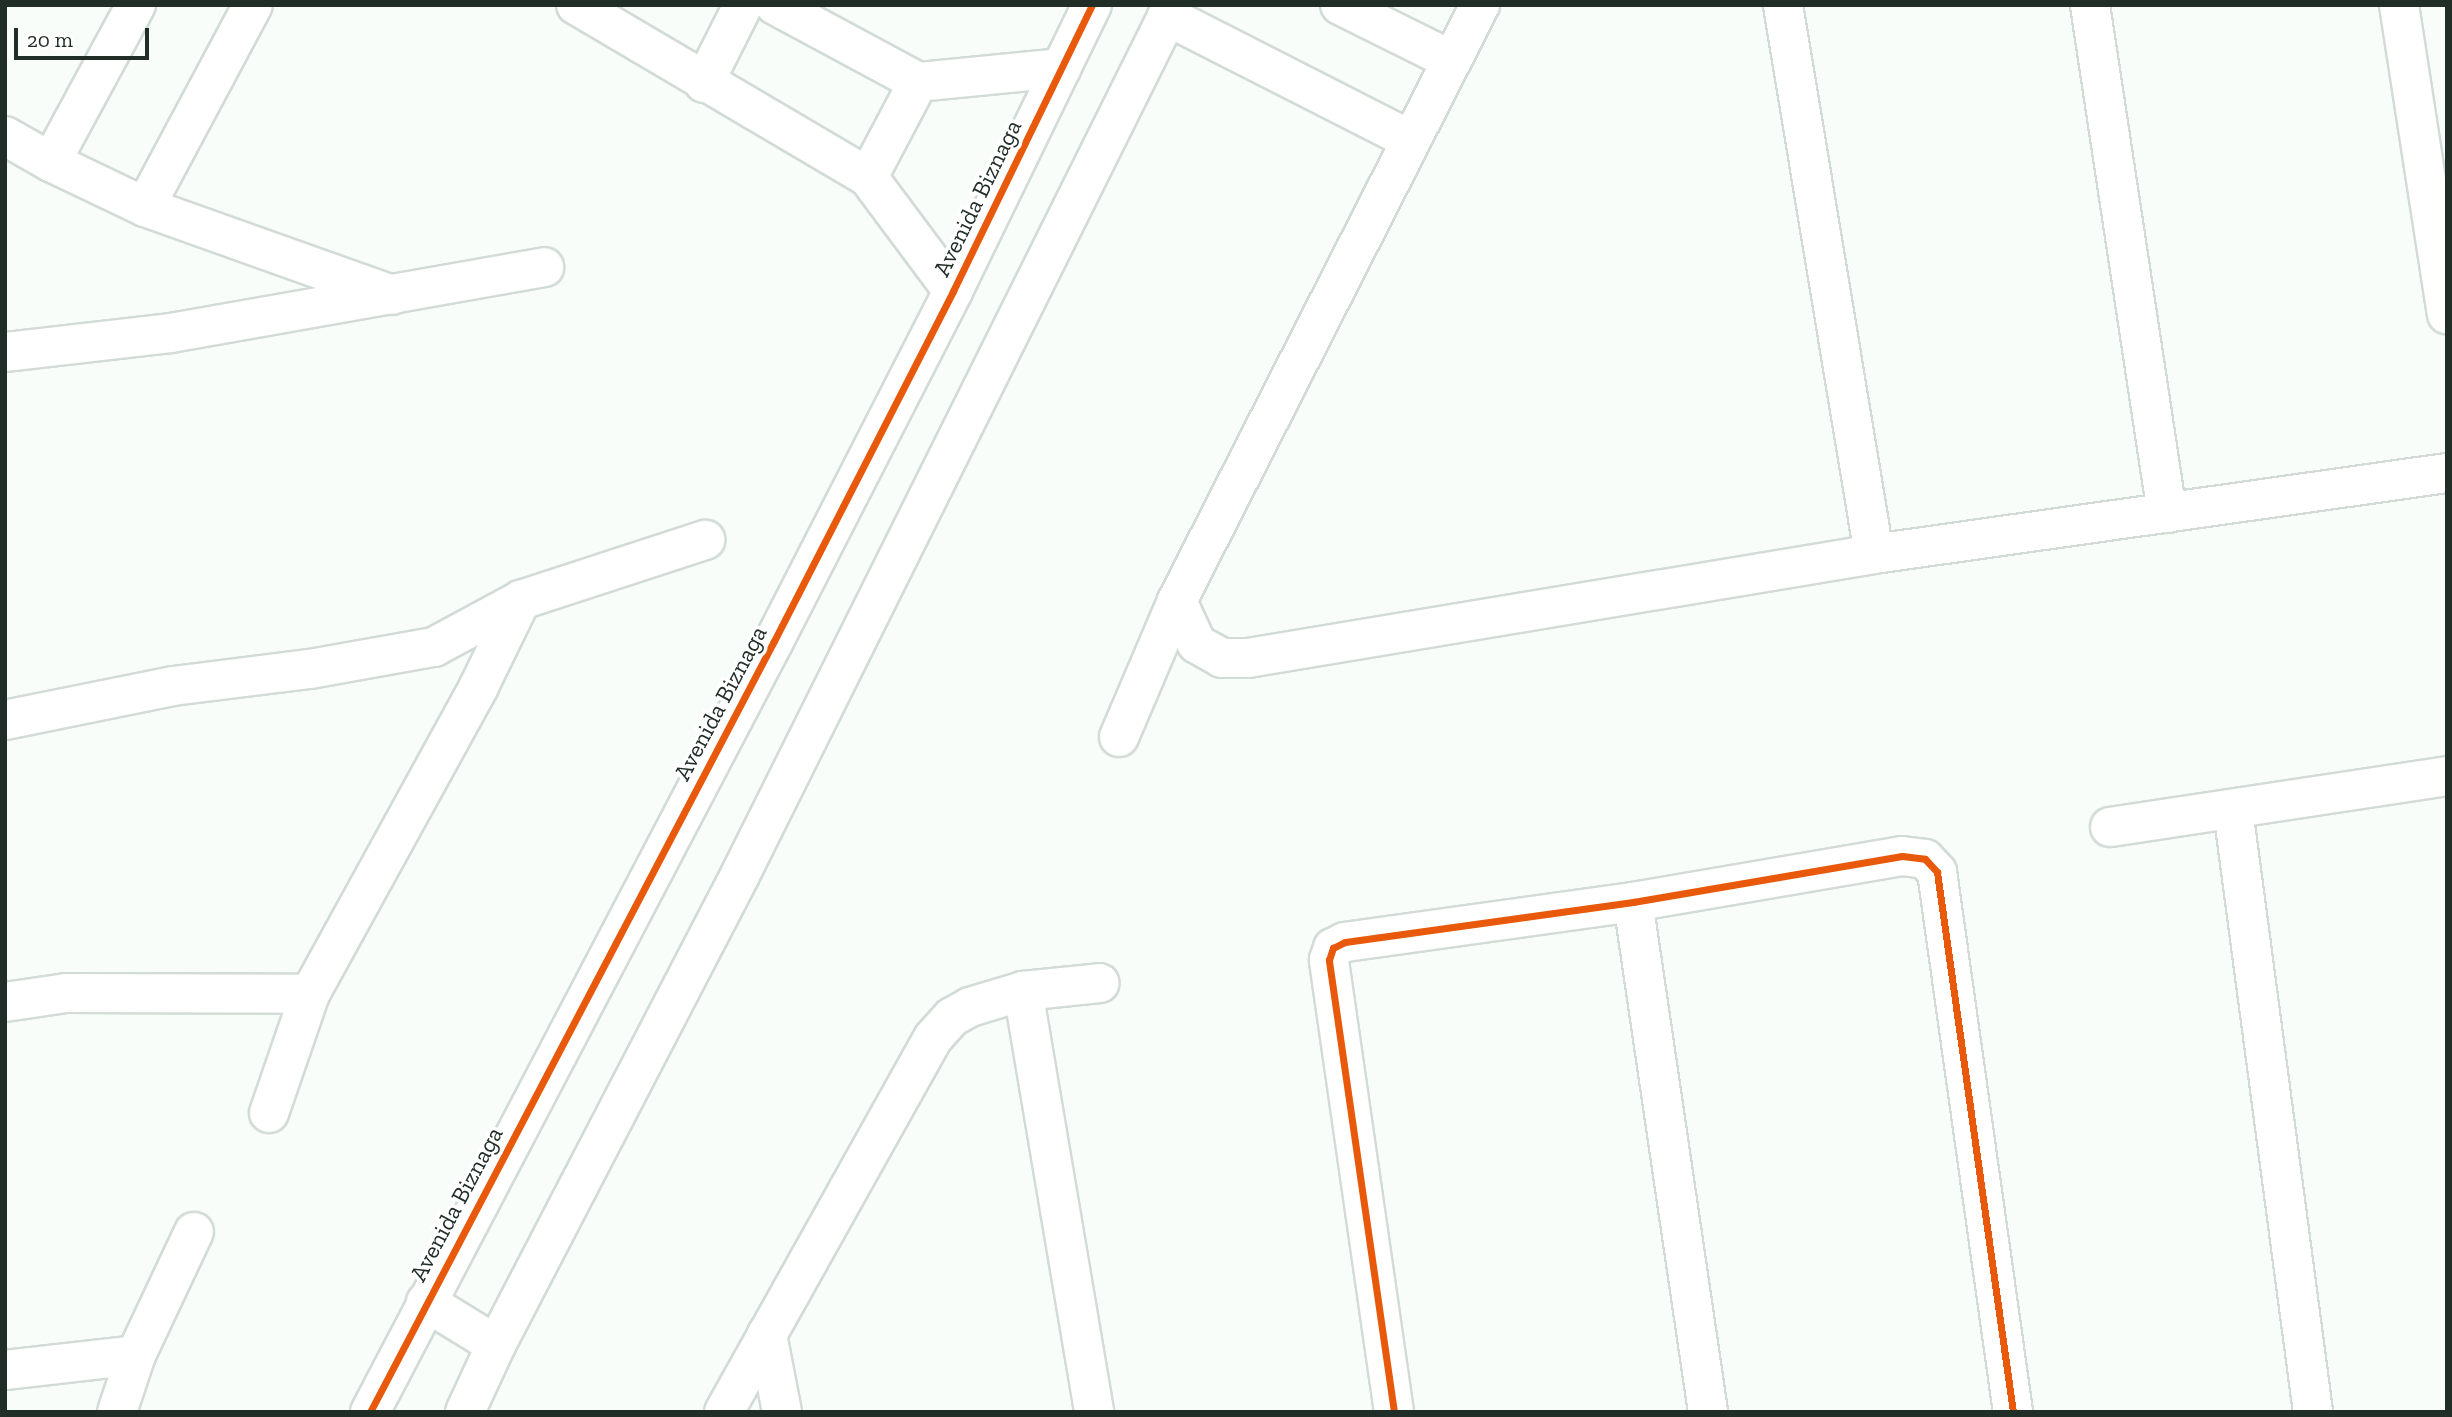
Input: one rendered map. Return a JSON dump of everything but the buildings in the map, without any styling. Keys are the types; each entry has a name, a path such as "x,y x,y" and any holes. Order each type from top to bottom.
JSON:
{"street":[{"path":"51,162 136,5"},
{"path":"145,207 253,5"},
{"path":"576,5 868,177 953,291"},
{"path":"705,83 743,5"},
{"path":"775,5 918,82 1061,68"},
{"name":"Avenida Biznaga","path":"370,1412 774,641 953,291 1092,5"},
{"path":"1340,5 1451,60"},
{"path":"1119,737 1177,601 1479,5"},
{"path":"1783,5 1874,554"},
{"path":"2090,5 2167,513"},
{"path":"2399,5 2447,314"},
{"path":"465,1412 496,1345 746,863 1170,10 1410,140"},
{"path":"868,177 918,82"},
{"path":"5,136 51,162 145,207 394,295"},
{"path":"5,352 171,333 544,267"},
{"path":"1177,601 1197,644 1222,658 1248,658 1874,554 2447,473"},
{"path":"5,720 173,686 310,669 434,647 522,600 705,540"},
{"path":"270,1113 310,994 479,686 522,600"},
{"path":"2110,827 2447,776"},
{"path":"2233,810 2313,1412"},
{"path":"1394,1412 1329,960 1333,948 1345,942 1633,902 1902,856 1924,859 1937,872 2013,1412"},
{"path":"1633,902 1708,1412"},
{"path":"724,1412 933,1038 952,1017 970,1007 1023,991 1100,983"},
{"path":"1023,991 1094,1412"},
{"path":"5,1002 66,993 310,994"},
{"path":"117,1412 136,1355 194,1232"},
{"path":"426,1302 496,1345"},
{"path":"767,1334 782,1412"},
{"path":"5,1370 136,1355"}],"cycle path":[{"path":"370,1412 774,641 953,291 1092,5"},
{"path":"1394,1412 1329,960 1333,948 1345,942 1633,902 1902,856 1925,859 1937,872 2013,1412"}]}
